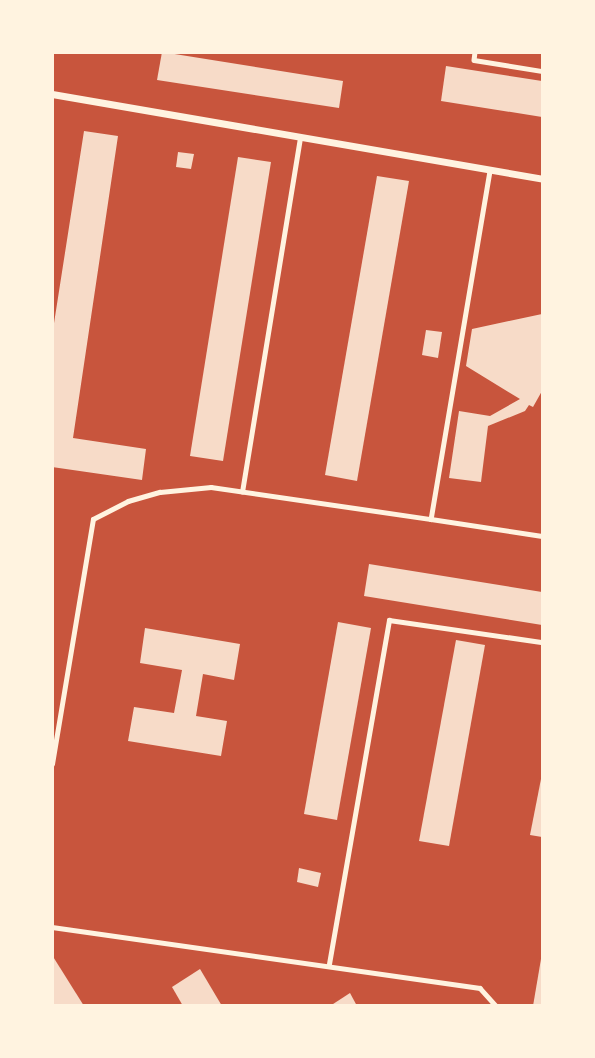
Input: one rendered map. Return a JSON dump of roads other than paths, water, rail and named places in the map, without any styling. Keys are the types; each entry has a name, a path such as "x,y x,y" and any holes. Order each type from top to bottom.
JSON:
{"street":[{"path":"52,94 542,179"}],"lane":[{"path":"475,52 474,60 542,71"},
{"path":"242,492 300,139"},
{"path":"431,519 490,171"},
{"path":"52,764 93,519 128,501 160,492 211,487 542,536"},
{"path":"329,964 389,620 542,642"},
{"path":"52,927 329,964 480,988 496,1006"}]}
